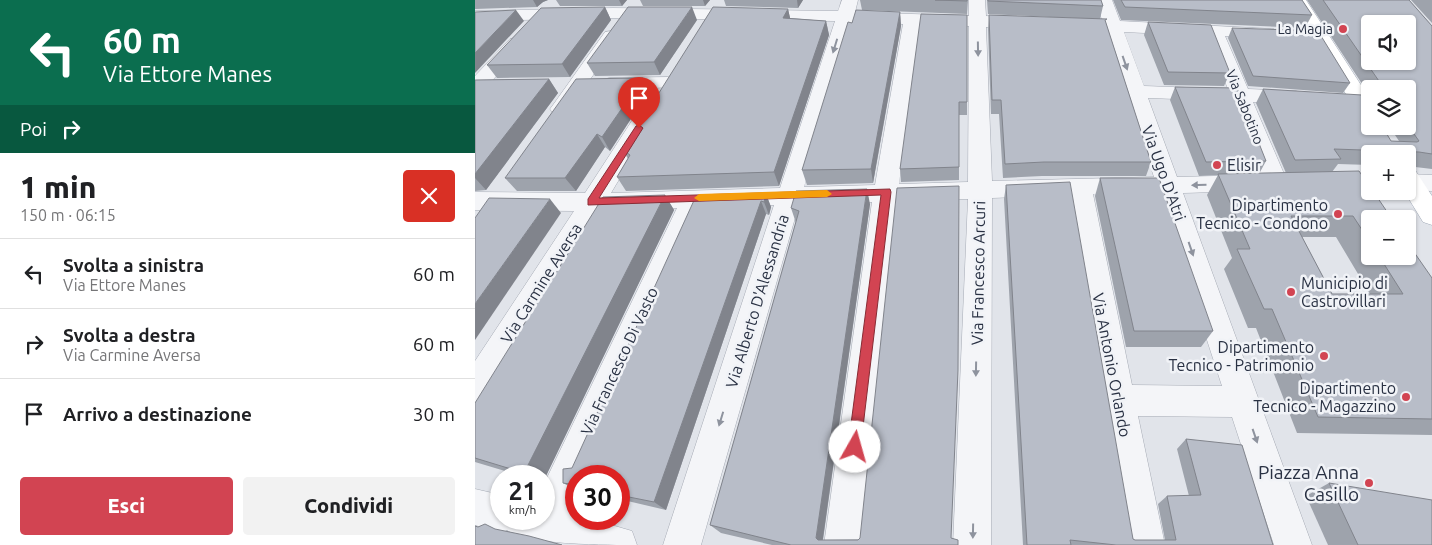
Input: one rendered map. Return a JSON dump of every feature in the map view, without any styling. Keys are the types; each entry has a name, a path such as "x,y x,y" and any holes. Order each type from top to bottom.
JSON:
{"main road":[{"path":"1298,0 1361,106"},
{"path":"1416,182 1432,216"}],"street":[{"name":"Via Ugo D'Atri","path":"1104,0 1293,545"},
{"path":"475,87 549,6"},
{"path":"475,16 549,6 847,8 912,19 977,11 1043,23 1281,34"},
{"path":"550,124 632,6"},
{"path":"698,35 715,6"},
{"name":"Via Alberto D'Alessandria","path":"682,545 847,8"},
{"name":"Via Francesco Arcuri","path":"972,545 980,190 977,11"},
{"path":"843,545 886,192 912,19"},
{"name":"Via Sabotino","path":"1170,186 1286,182 1239,94 1215,31"},
{"path":"1301,34 1320,35"},
{"name":"Via Carmine Aversa","path":"475,389 591,202 674,74 577,85"},
{"path":"551,85 577,85"},
{"path":"475,87 506,86"},
{"path":"1135,92 1314,98"},
{"path":"489,202 591,202 1079,186 1170,186"},
{"name":"Via Antonio Orlando","path":"1079,186 1146,545"},
{"name":"Via Francesco Di Vasto","path":"555,476 694,198"},
{"path":"1119,400 1244,402"},
{"path":"475,507 490,511"},
{"path":"555,528 618,545"}],"building":[{"path":"935,0 967,0 967,1"},
{"path":"1101,0 1103,6 988,1"},
{"path":"1121,0 1302,0 1312,15 1125,7"},
{"path":"1323,0 1409,0 1432,26 1432,154 1416,152 1416,145 1361,145 1361,150 1334,149 1341,159 1295,160 1263,89 1361,95 1361,135 1387,135 1391,141 1419,141 1415,135 1416,80 1378,80 1371,70 1416,70 1416,15 1361,15 1361,55"},
{"path":"605,7 562,64 487,65 541,8"},
{"path":"628,7 692,7 654,62 587,63"},
{"path":"713,7 788,9 783,18 826,21 774,172 617,177 630,155 623,150"},
{"path":"516,10 475,53 475,12"},
{"path":"856,10 900,12 871,169 802,170 848,22 852,23"},
{"path":"921,14 967,15 967,102 959,102 959,167 900,169"},
{"path":"989,15 1107,19 1105,20 1151,162 1005,164 1001,100 992,100"},
{"path":"1148,22 1211,25 1230,73 1168,72"},
{"path":"1232,28 1318,31 1350,83 1253,76"},
{"path":"643,78 602,137 597,134 565,178 505,178 576,79"},
{"path":"549,79 475,174 475,80"},
{"path":"1175,87 1237,88 1266,161 1206,162"},
{"path":"1359,171 1361,174 1361,200 1379,200 1386,210 1361,210 1361,228 1353,216 1291,216 1332,294 1403,294 1385,265 1416,265 1416,255 1432,278 1432,419 1318,417 1272,309 1264,309 1237,249 1250,249 1218,174"},
{"path":"1100,178 1159,178 1213,331 1134,331"},
{"path":"1070,182 1133,539 1176,540 1167,496 1201,495 1186,439 1242,445 1273,545 1116,545 1070,540 1071,545 1027,545 1006,185"},
{"path":"959,186 958,370 951,538 958,540 958,545 791,545 710,525 799,211 791,208 796,191 867,189 816,538 818,540 858,540 860,538 897,188"},
{"path":"766,194 764,202 761,201 654,502 630,497 630,465 573,465 696,196"},
{"path":"665,195 528,465 498,465 475,458 475,403 603,197"},
{"path":"489,198 550,199 475,304 475,218"},
{"path":"563,469 565,469 565,483 563,483"},
{"path":"1329,483 1432,500 1432,545 1358,545"},
{"path":"485,524 490,526 490,530 529,536 562,545 475,545 475,526 478,527"}],"slow traffic":[{"path":"699,198 827,194"}],"place":[{"name":"La Magia","path":"1343,29"},
{"name":"Elisir","path":"1217,165"},
{"name":"Dipartimento Tecnico - Condono","path":"1338,214"},
{"name":"Municipio di Castrovillari","path":"1291,292"},
{"name":"Dipartimento Tecnico - Patrimonio","path":"1324,356"},
{"name":"Dipartimento Tecnico - Magazzino","path":"1406,397"},
{"name":"Piazza Anna Casillo","path":"1369,483"}],"route":[{"path":"639,128 591,202 886,192 855,447"}]}
